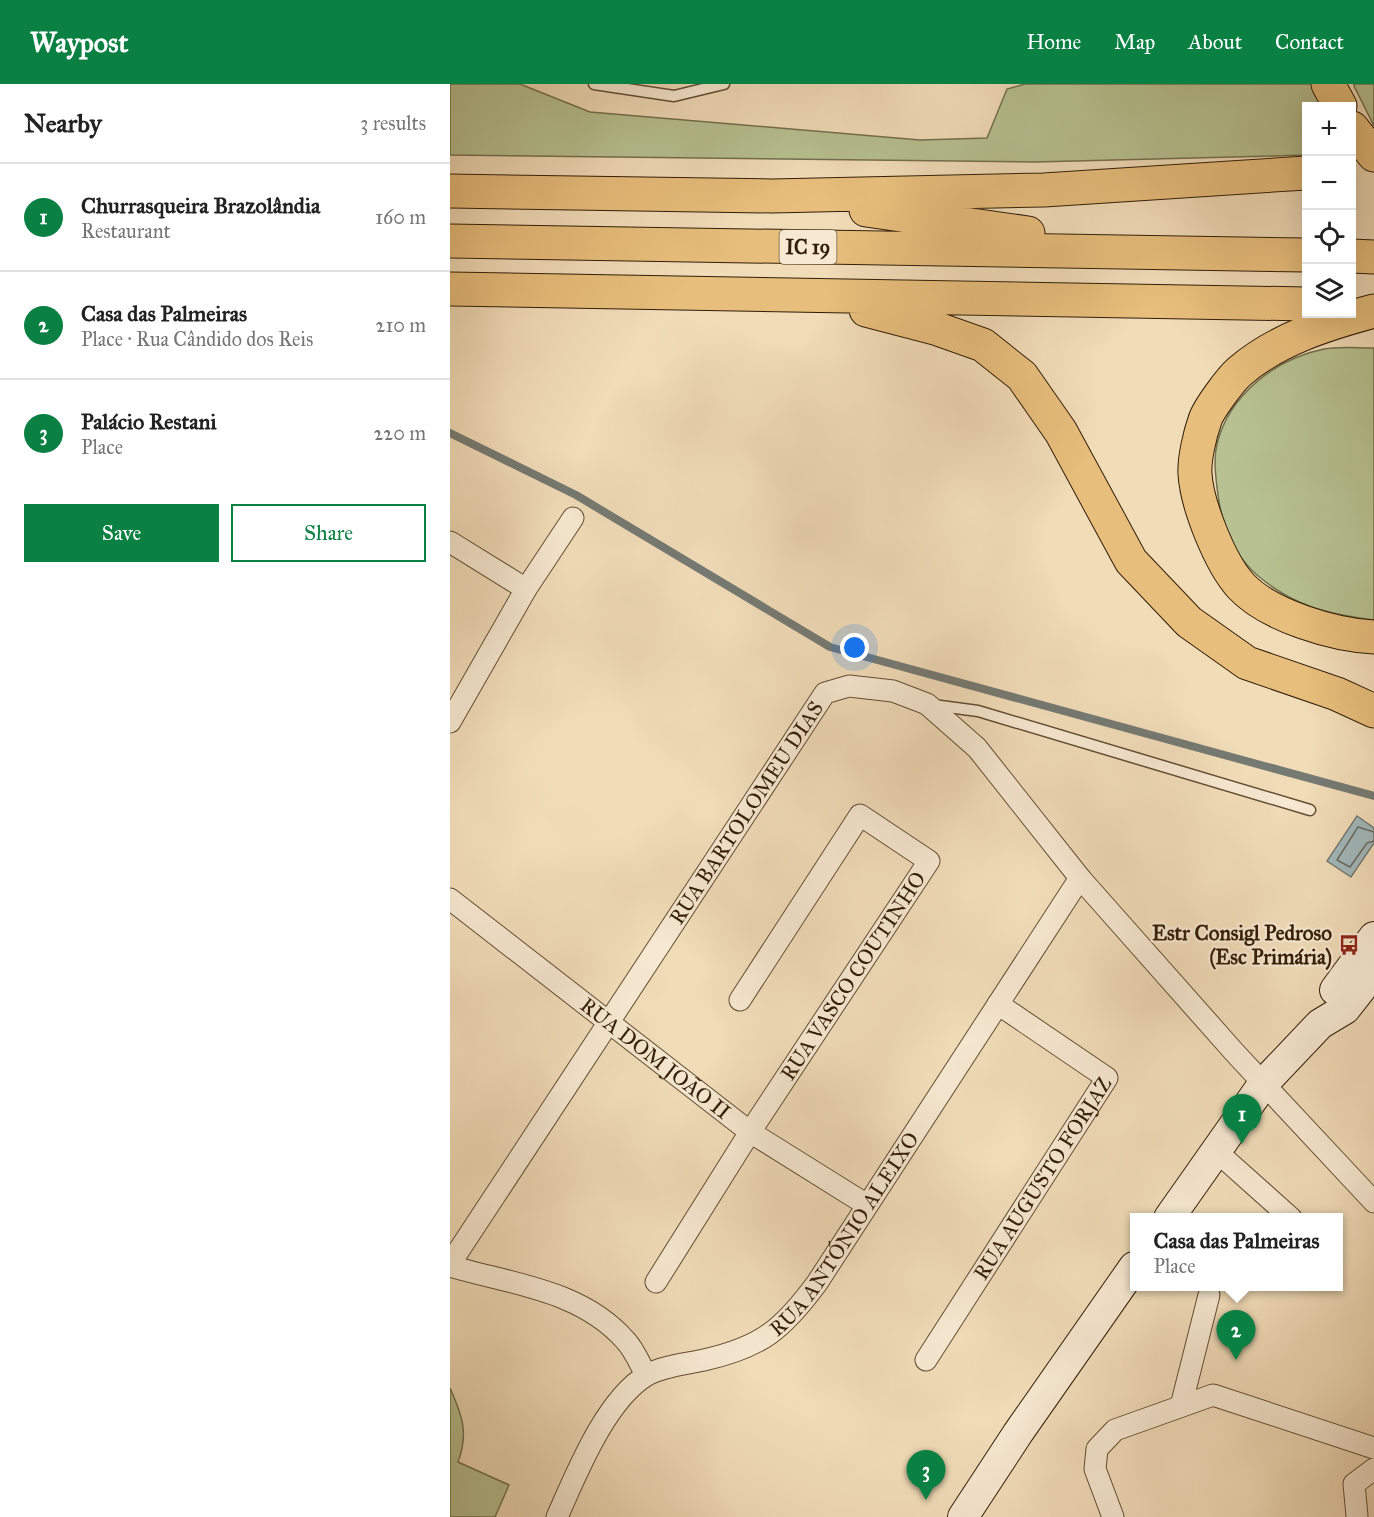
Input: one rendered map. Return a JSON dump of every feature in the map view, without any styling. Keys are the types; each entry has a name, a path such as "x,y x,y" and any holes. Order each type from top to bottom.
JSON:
{"highway":[{"path":"1328,84 1338,102"},
{"path":"1356,133 1374,155"},
{"path":"1356,165 1374,161"},
{"path":"450,191 772,196 1044,190 1302,173"},
{"path":"772,196 1165,253"},
{"name":"IC 19","path":"450,241 1302,255"},
{"path":"1356,256 1374,256"},
{"path":"450,289 1302,304"},
{"path":"812,296 936,328 983,345 1022,376 1061,432 1131,561 1189,622 1247,663 1337,694 1374,711"},
{"path":"1356,305 1374,305"},
{"path":"1374,311 1324,325 1281,344 1238,373 1205,419 1195,473 1210,535 1241,586 1285,617 1356,636 1374,638"}],"main road":[{"path":"1320,1024 1335,990 1374,937"},
{"path":"1173,1213 1264,1083 1320,1024 1346,1009 1374,972"},
{"path":"963,1517 1018,1432 1130,1273"}],"street":[{"path":"450,722 526,589 573,518"},
{"path":"450,542 526,589"},
{"name":"RUA BARTOLOMEU DIAS","path":"450,1265 825,693 849,686 893,691 927,704 976,748 1080,878 1374,1202"},
{"name":"RUA VASCO COUTINHO","path":"740,1000 860,815 929,861 750,1132"},
{"name":"RUA ANTÓNIO ALEIXO","path":"557,1517 591,1441 618,1402 646,1375 722,1356 773,1334 792,1317 817,1283 1080,878"},
{"name":"RUA DOM JOÃO II","path":"450,899 750,1132 867,1205"},
{"name":"RUA AUGUSTO FORJAZ","path":"926,1360 1107,1078 998,1004"},
{"path":"656,1282 750,1132"},
{"path":"1216,1151 1285,1213"},
{"path":"450,1265 563,1296 594,1312 626,1340 646,1375"},
{"path":"1181,1406 1209,1295"},
{"path":"1113,1517 1095,1469 1097,1449 1114,1430 1213,1395 1374,1448"},
{"path":"1357,1516 1354,1484 1374,1469"}],"lane":[{"path":"594,84 674,96 724,84"},
{"path":"927,704 978,711 1310,810"}],"green space":[{"path":"450,84 520,84 590,112 920,140 987,138 1007,89 1025,84 1319,84 1323,102 1302,102 1302,155 1035,162 450,155"},
{"path":"1354,84 1374,84 1374,126 1354,86"},
{"path":"1374,348 1374,620 1341,615 1312,607 1270,586 1257,575 1241,558 1226,528 1216,483 1215,463 1217,444 1232,410 1243,395 1272,371 1288,361 1324,349"},
{"path":"450,1388 463,1424 463,1442 458,1462 509,1485 495,1517 450,1517"}],"water":[{"path":"1357,816 1374,828 1374,843 1351,877 1327,861"}],"waterway":[{"path":"450,433 576,495 830,647 1374,796"}],"place":[{"name":"Estr Consigl Pedroso (Esc Primária)","path":"1349,945"},
{"name":"Churrasqueira Brazolândia","path":"1242,1144"},
{"name":"Casa das Palmeiras","path":"1236,1360"},
{"name":"Palácio Restani","path":"926,1500"}]}
